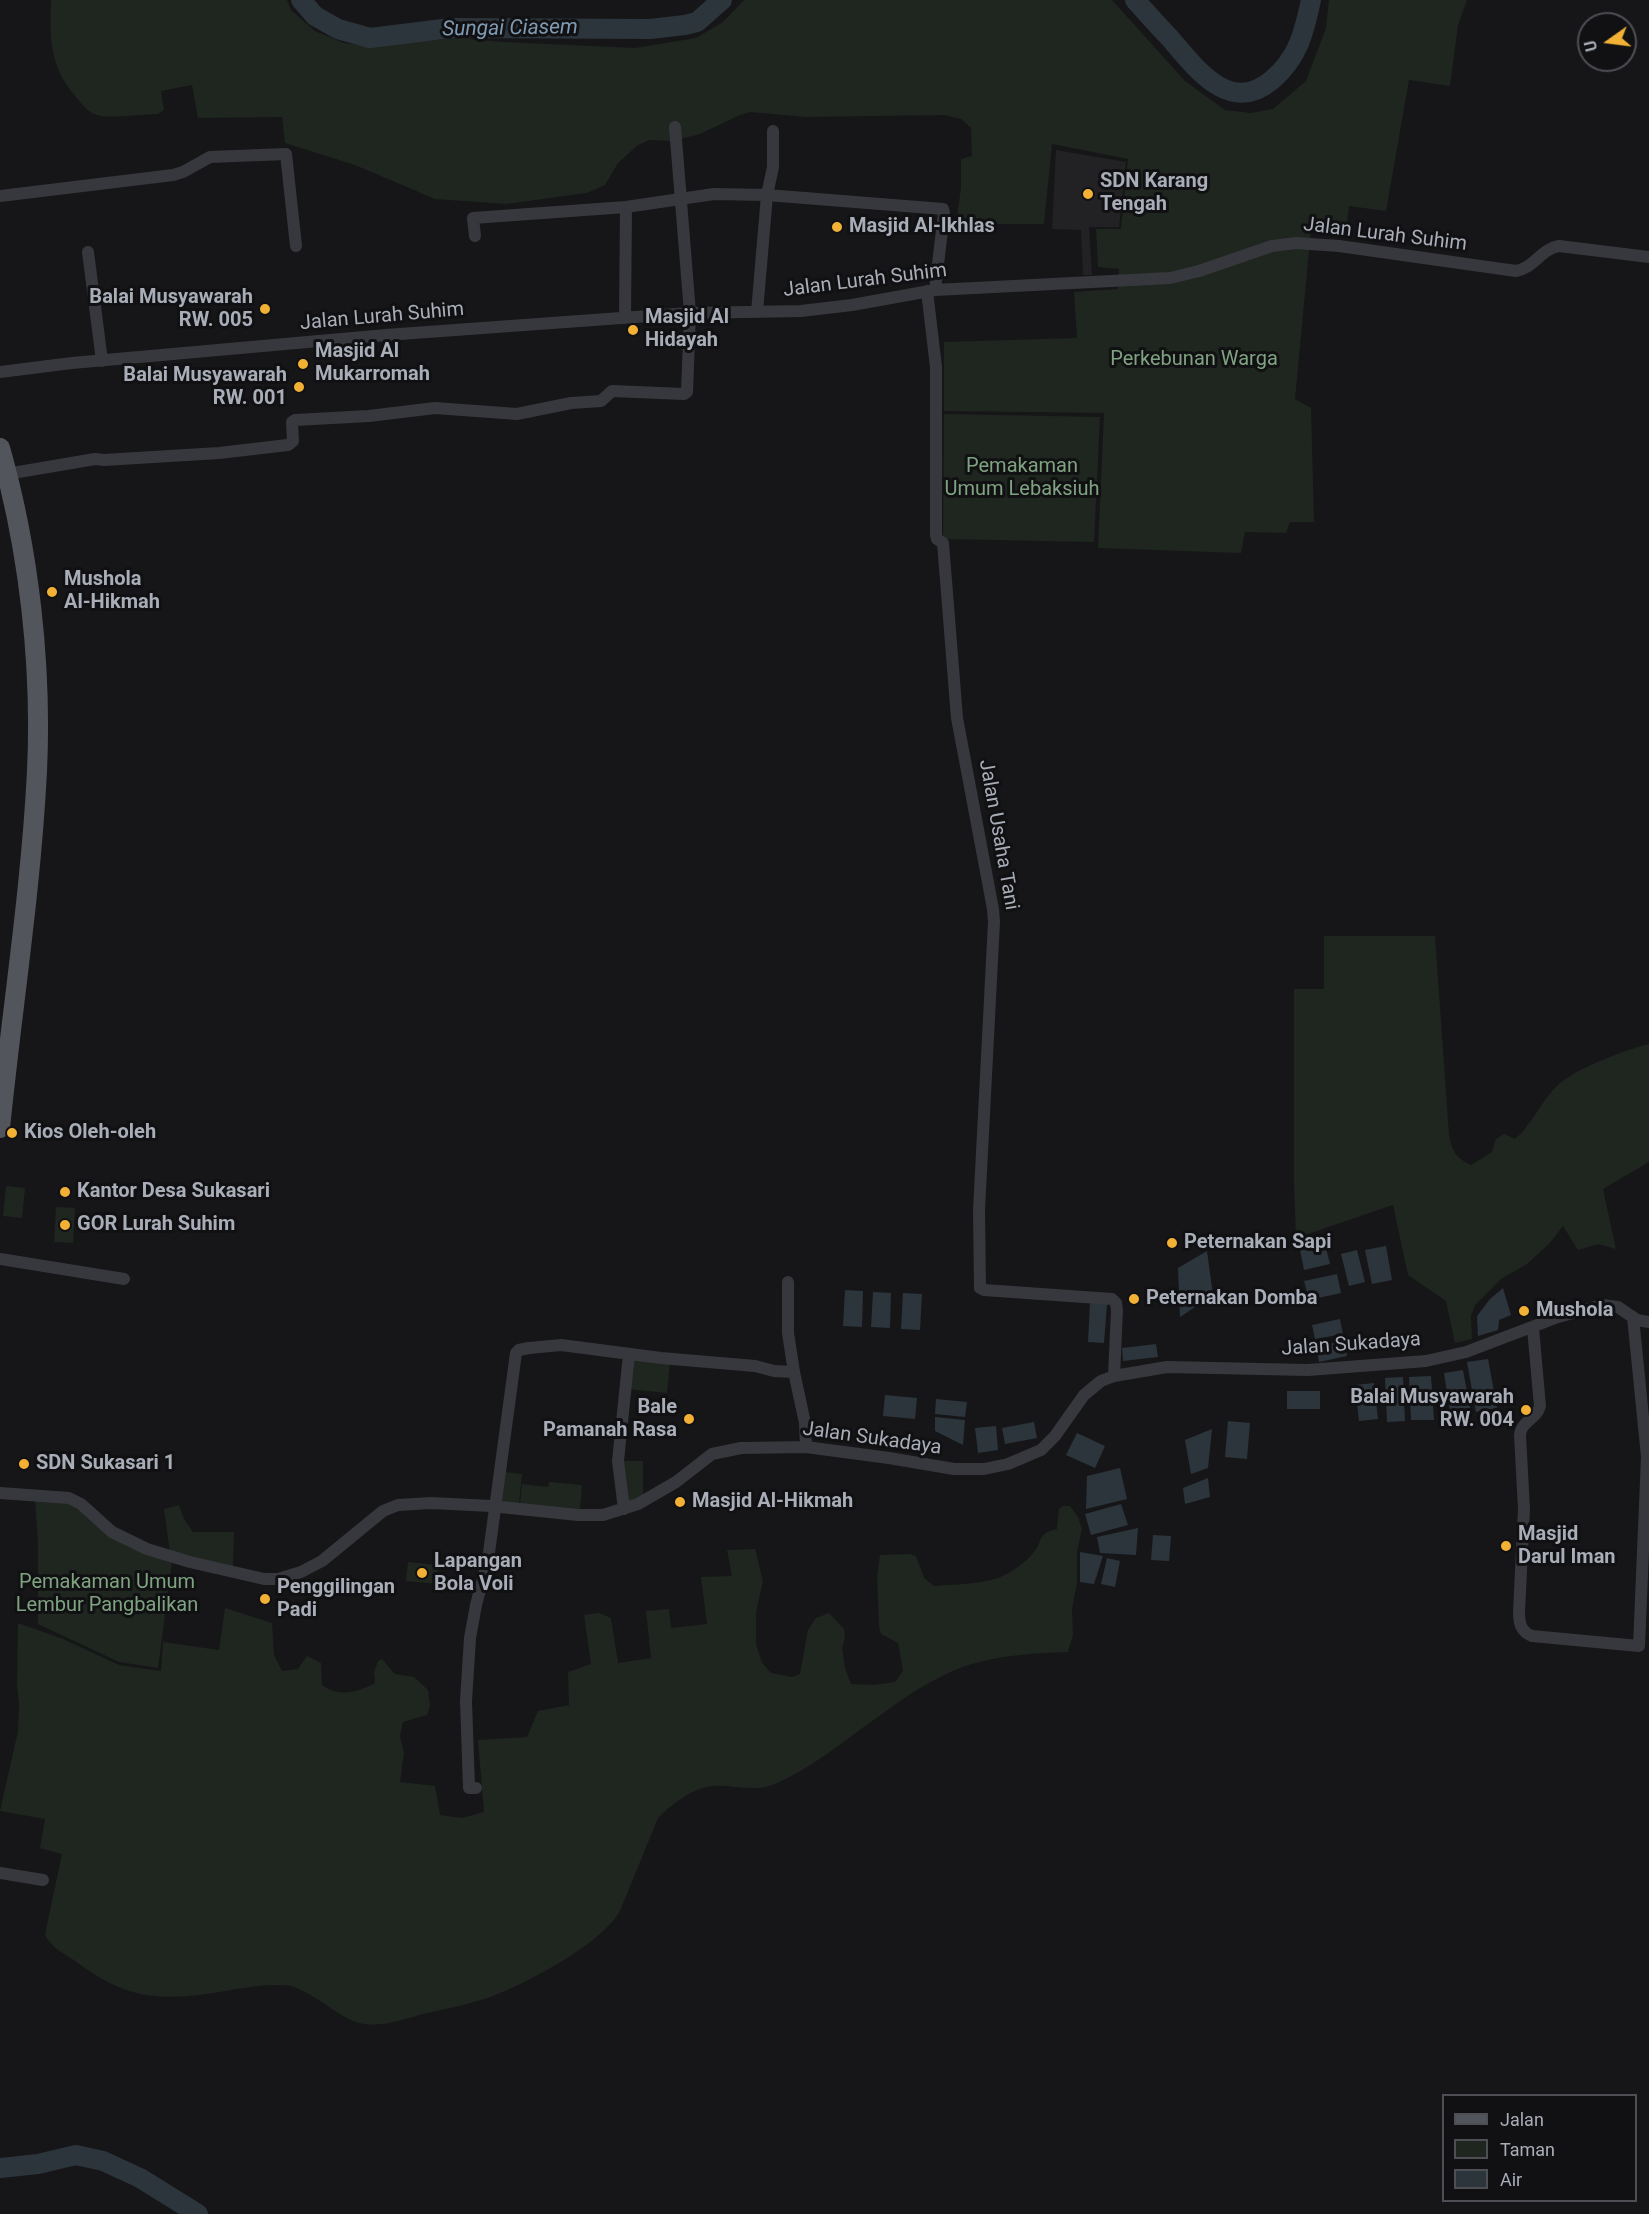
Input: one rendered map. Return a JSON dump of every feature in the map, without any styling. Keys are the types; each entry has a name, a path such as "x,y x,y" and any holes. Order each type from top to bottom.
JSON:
{"main road":[{"path":"0,1128 5,1037 30,856 38,737 27,576 21,531 3,463"}],"street":[{"path":"3,463 219,453 288,445 293,441 292,422 295,420 369,416 435,408 517,414 571,403 602,401 612,391 684,394 687,392 690,313 675,127"},
{"path":"757,312 767,195 772,167 773,131"},
{"path":"0,196 172,175 210,158 286,154 296,246"},
{"path":"475,236 474,218 626,207 724,193 767,195"},
{"name":"Jalan Usaha Tani","path":"767,195 943,209 931,291 936,367 936,535 937,539 943,543 957,718 993,916 980,1198 980,1286 984,1290 1112,1299 1116,1303 1117,1310 1114,1376"},
{"path":"626,207 626,318"},
{"name":"Jalan Lurah Suhim","path":"0,372 386,335 690,313 818,309 931,291 1170,278 1199,271 1272,246 1296,243 1339,246 1516,271 1523,270 1551,247 1559,246 1649,257"},
{"path":"88,252 102,361"},
{"path":"0,1259 124,1279"},
{"path":"788,1282 788,1333 805,1423 806,1447"},
{"name":"Jalan Sukadaya","path":"0,1493 69,1498 81,1504 112,1532 147,1549 171,1558 264,1579 278,1579 310,1568 390,1507 408,1503 497,1506 578,1515 603,1515 624,1509 661,1491 712,1455 741,1448 806,1447 971,1471 997,1467 1041,1450 1055,1436 1084,1395 1101,1381 1114,1376 1167,1367 1284,1370 1405,1366 1477,1348 1576,1311 1603,1305 1618,1306 1628,1311 1633,1317 1649,1322"},
{"path":"1533,1328 1540,1406 1536,1415 1520,1430 1524,1509 1519,1611 1521,1627 1525,1633 1532,1636 1644,1648 1647,1457 1633,1317"},
{"path":"476,1788 469,1788 466,1701 468,1663 476,1605 488,1560 497,1506 516,1353 529,1348 561,1345 794,1372"},
{"path":"624,1509 618,1461 629,1354"},
{"path":"0,1873 43,1880"}],"shaded area":[{"name":"SDN Karang Tengah","path":"1056,150 1126,162 1119,227 1089,227 1092,275 1083,275 1081,230 1052,229"}],"green space":[{"name":"Perkebunan Warga","path":"51,0 287,0 291,10 315,31 344,43 370,46 457,38 635,48 696,38 723,22 744,0 1112,0 1185,81 1225,110 1251,113 1273,109 1306,81 1326,28 1329,0 1467,0 1458,25 1450,86 1409,80 1386,211 1349,206 1346,233 1311,230 1295,399 1311,408 1314,522 1290,522 1286,533 1245,532 1241,553 1098,548 1104,413 944,411 944,342 1077,338 1074,292 1118,289 1119,269 1098,267 1096,229 1121,229 1128,159 1052,144 1044,224 956,224 961,188 961,159 972,156 971,128 961,119 945,115 805,117 750,112 700,134 672,141 650,140 638,145 618,163 605,185 587,193 506,204 435,199 355,165 285,143 282,117 198,118 192,85 161,91 164,110 158,114 109,117 93,114 67,86 56,63 51,40"},
{"name":"Pemakaman Umum Lebaksiuh","path":"944,414 1100,417 1094,542 943,539"},
{"path":"1324,936 1435,936 1449,1135 1456,1153 1471,1165 1492,1152 1496,1139 1504,1134 1515,1139 1547,1097 1567,1078 1602,1060 1649,1044 1649,1162 1603,1189 1616,1249 1598,1244 1578,1250 1563,1226 1549,1244 1527,1264 1501,1279 1475,1305 1471,1316 1472,1339 1455,1343 1446,1301 1408,1275 1393,1205 1296,1238 1294,989 1324,989"},
{"path":"6,1186 25,1188 22,1218 3,1216"},
{"name":"GOR Lurah Suhim","path":"56,1207 75,1208 73,1243 54,1242"},
{"path":"631,1358 670,1362 667,1393 628,1389"},
{"path":"619,1461 643,1461 643,1499 625,1507"},
{"path":"504,1472 522,1474 519,1505 501,1503"},
{"path":"549,1482 582,1485 580,1510 520,1505 522,1484 548,1487"},
{"name":"Pemakaman Umum Lembur Pangbalikan","path":"35,1498 66,1501 172,1561 158,1668 119,1662 38,1624 38,1544"},
{"path":"179,1505 184,1519 193,1532 234,1532 233,1567 170,1553 164,1509"},
{"path":"1063,1506 1070,1506 1078,1517 1082,1529 1077,1551 1077,1583 1072,1609 1073,1635 1068,1652 1005,1657 958,1669 910,1695 815,1762 775,1784 759,1788 712,1786 690,1794 658,1818 620,1911 611,1924 581,1949 544,1972 508,1990 476,2001 396,2022 372,2025 354,2022 304,1991 283,1985 254,1986 170,1997 124,1989 94,1974 51,1944 45,1934 62,1854 40,1848 45,1819 0,1811 18,1731 18,1623 63,1639 119,1665 161,1671 163,1642 219,1650 225,1608 272,1623 274,1655 282,1671 298,1669 307,1656 321,1663 322,1685 342,1692 355,1691 375,1683 374,1672 378,1661 382,1659 395,1674 414,1677 428,1690 430,1706 427,1715 403,1722 400,1736 404,1753 400,1782 435,1786 440,1815 462,1818 484,1812 478,1740 527,1737 538,1711 569,1705 568,1672 591,1664 584,1615 599,1613 611,1618 618,1663 651,1658 646,1611 669,1609 671,1628 707,1624 701,1577 732,1576 727,1550 755,1549 763,1581 756,1612 756,1644 762,1663 771,1673 792,1677 800,1674 808,1630 816,1618 829,1613 844,1629 845,1637 842,1648 845,1668 851,1684 874,1685 895,1682 903,1671 898,1643 881,1634 879,1626 877,1576 880,1555 910,1554 916,1556 924,1578 934,1586 994,1579 1004,1576 1023,1563 1046,1533 1057,1529 1059,1509"},
{"name":"Lapangan Bola Voli","path":"408,1562 438,1565 436,1584 406,1581"}],"water":[{"path":"1325,1244 1330,1264 1304,1270 1300,1250"},
{"path":"1386,1246 1392,1280 1372,1284 1365,1250"},
{"path":"1357,1250 1365,1282 1349,1286 1341,1254"},
{"path":"1207,1251 1213,1295 1180,1317 1178,1268"},
{"path":"1337,1274 1341,1293 1309,1300 1304,1281"},
{"path":"1503,1288 1511,1315 1499,1320 1498,1330 1478,1336 1477,1316 1490,1299"},
{"path":"845,1290 863,1291 862,1327 843,1326"},
{"path":"873,1292 891,1293 890,1328 871,1327"},
{"path":"903,1293 922,1294 920,1330 901,1329"},
{"path":"1090,1303 1107,1304 1104,1343 1088,1342"},
{"path":"1340,1319 1343,1334 1315,1339 1312,1325"},
{"path":"1344,1341 1347,1356 1319,1362 1316,1346"},
{"path":"1156,1344 1158,1357 1123,1361 1122,1348"},
{"path":"1488,1359 1497,1408 1476,1412 1467,1362"},
{"path":"1463,1370 1470,1408 1450,1411 1444,1373"},
{"path":"1431,1376 1434,1420 1411,1420 1409,1377"},
{"path":"1403,1377 1405,1421 1387,1422 1385,1378"},
{"path":"1374,1383 1378,1419 1359,1421 1355,1385"},
{"path":"1287,1391 1320,1391 1320,1409 1287,1409"},
{"path":"885,1395 917,1398 915,1419 883,1416"},
{"path":"936,1399 967,1402 965,1417 935,1414"},
{"path":"935,1417 965,1420 963,1445 935,1431"},
{"path":"1228,1421 1250,1423 1247,1459 1225,1457"},
{"path":"1034,1422 1037,1438 1005,1444 1002,1428"},
{"path":"996,1426 998,1450 978,1453 975,1428"},
{"path":"1212,1429 1208,1468 1191,1474 1185,1440"},
{"path":"1077,1433 1105,1446 1095,1468 1066,1455"},
{"path":"1120,1468 1127,1499 1086,1509 1087,1476"},
{"path":"1208,1478 1210,1497 1185,1504 1183,1488"},
{"path":"1121,1504 1128,1525 1091,1535 1085,1514"},
{"path":"1138,1528 1136,1555 1100,1553 1097,1537"},
{"path":"1153,1535 1171,1536 1169,1561 1151,1560"},
{"path":"1080,1552 1103,1556 1094,1584 1080,1582"},
{"path":"1107,1558 1120,1561 1115,1587 1101,1584"}],"waterway":[{"name":"Sungai Ciasem","path":"301,0 315,16 338,29 370,38 451,28 650,29 697,22 722,0"},
{"name":"Sungai Ciasem","path":"1135,0 1202,73 1227,90 1241,93 1256,90 1272,80 1288,63 1299,44 1311,0"},
{"path":"0,2168 38,2164 76,2155 103,2161 140,2178 198,2214"}],"place":[{"name":"SDN Karang Tengah","path":"1088,194"},
{"name":"Masjid Al-Ikhlas","path":"837,227"},
{"name":"Balai Musyawarah RW. 005","path":"265,309"},
{"name":"Masjid Al Hidayah","path":"633,330"},
{"name":"Masjid Al Mukarromah","path":"303,364"},
{"name":"Balai Musyawarah RW. 001","path":"299,387"},
{"name":"Mushola Al-Hikmah","path":"52,592"},
{"name":"Kios Oleh-oleh","path":"12,1133"},
{"name":"Kantor Desa Sukasari","path":"65,1192"},
{"name":"GOR Lurah Suhim","path":"65,1225"},
{"name":"Peternakan Sapi","path":"1172,1243"},
{"name":"Peternakan Domba","path":"1134,1299"},
{"name":"Mushola","path":"1524,1311"},
{"name":"Balai Musyawarah RW. 004","path":"1526,1410"},
{"name":"Bale Pamanah Rasa","path":"689,1419"},
{"name":"SDN Sukasari 1","path":"24,1464"},
{"name":"Masjid Al-Hikmah","path":"680,1502"},
{"name":"Masjid Darul Iman","path":"1506,1546"},
{"name":"Lapangan Bola Voli","path":"422,1573"},
{"name":"Penggilingan Padi","path":"265,1599"}]}
